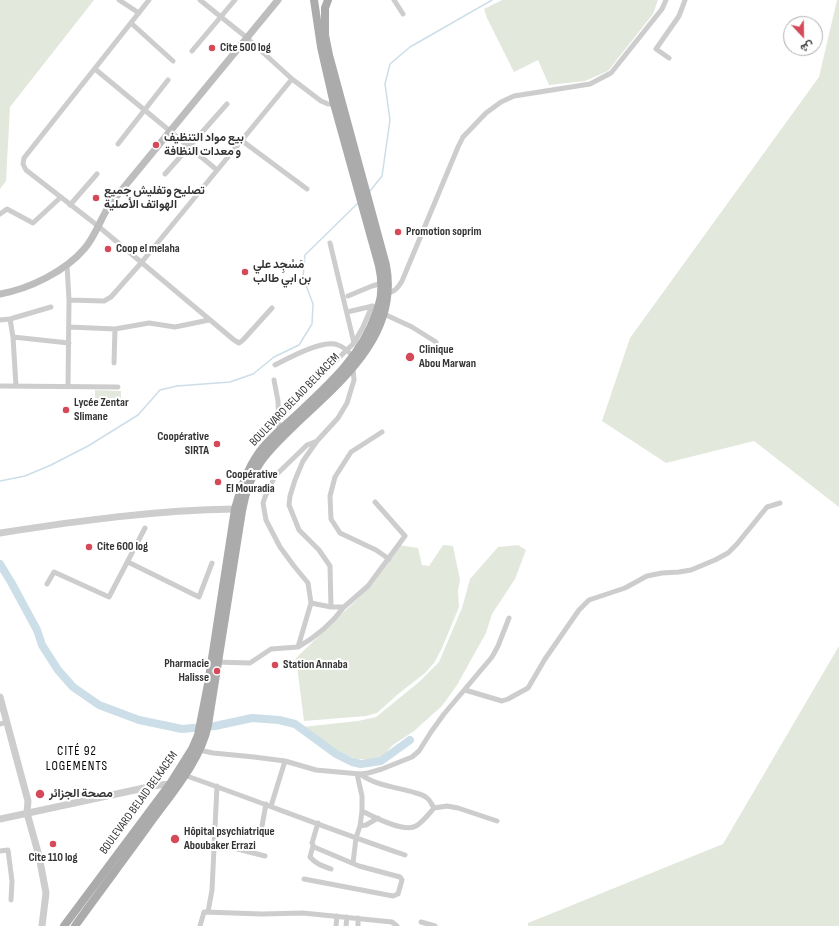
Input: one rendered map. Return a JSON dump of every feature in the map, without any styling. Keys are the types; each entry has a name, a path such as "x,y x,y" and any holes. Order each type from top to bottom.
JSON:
{"main road":[{"path":"0,294 19,290 45,278 67,265 85,249 103,214 111,203 246,37 278,0"},
{"name":"BOULEVARD BELAID BELKACEM","path":"314,0 321,47 334,104 362,188"},
{"name":"BOULEVARD BELAID BELKACEM","path":"215,662 242,511 246,494 252,479 259,465 277,442 353,369 376,335 384,314 386,265 362,188 334,78 327,46 324,19 325,8 328,0"},
{"name":"BOULEVARD BELAID BELKACEM","path":"64,926 174,784 184,775 199,750 205,727 215,662 235,509 239,492 252,462 258,453 334,378 353,356 368,332 375,306 385,293"},
{"name":"BOULEVARD BELAID BELKACEM","path":"75,926 174,784 192,750 198,735 205,727"}],"street":[{"path":"119,0 139,13"},
{"path":"149,0 24,158 23,164 26,170 98,226 209,320 239,343 272,308"},
{"path":"200,0 246,37 292,79 321,101 328,104 334,104"},
{"path":"192,51 235,0"},
{"path":"394,0 403,14"},
{"path":"385,293 397,289 402,281 463,137 486,113 501,102 514,96 590,84 611,73 662,9 666,0"},
{"path":"669,58 656,49 679,16 685,0"},
{"path":"131,23 174,60"},
{"path":"95,69 217,170"},
{"path":"69,300 108,300 141,263 292,79"},
{"path":"118,144 168,80"},
{"path":"165,174 227,104"},
{"path":"241,140 307,189"},
{"path":"70,205 97,174"},
{"path":"0,214 7,209 33,223 38,220 61,197"},
{"path":"330,243 354,343"},
{"path":"67,265 69,300 68,387"},
{"path":"348,296 372,286 385,283"},
{"path":"347,312 375,306"},
{"path":"278,418 354,343 375,306"},
{"path":"0,320 10,319 51,307"},
{"path":"384,314 412,327 436,342"},
{"path":"10,319 13,338 16,386"},
{"path":"69,327 115,329 149,323 175,326 209,320"},
{"path":"114,363 115,329"},
{"path":"13,338 69,343"},
{"path":"275,365 318,345 337,344 353,356"},
{"path":"331,607 330,566 318,550 299,530 289,505 294,480 303,461 317,441 338,418 347,403 354,380 353,369"},
{"path":"274,380 278,401 279,431"},
{"path":"0,386 118,387"},
{"path":"382,432 351,452 335,477 330,496 331,519 340,533 376,550 389,558"},
{"path":"298,647 311,603 308,583 280,547 266,520 263,503 275,476 307,445 317,441"},
{"path":"215,662 250,663 271,648 298,647 316,635 368,586 405,536 374,502"},
{"path":"465,690 502,700 508,699 528,688 545,658 579,610 589,600 625,588 647,576 691,570 715,560 728,553 737,544 768,507 780,503"},
{"path":"0,533 64,523 198,510 235,509"},
{"path":"47,584 54,572 109,598 145,528"},
{"path":"128,562 199,597 212,562"},
{"path":"311,603 331,607 344,607"},
{"path":"199,750 285,761 316,770 358,774 382,769 412,758 419,751 431,732 492,658 509,618"},
{"path":"0,697 3,723 28,801 27,813 39,856 46,893 42,926"},
{"path":"262,826 268,805 285,761"},
{"path":"358,774 366,779 382,785 408,790 424,796 429,799 434,808"},
{"path":"353,863 356,838 360,826 362,811 362,796 358,774"},
{"path":"184,775 405,855"},
{"path":"0,819 158,785 174,784"},
{"path":"208,912 212,890 217,786"},
{"path":"362,811 400,827 410,829 421,823 434,808 447,806 458,808 497,821"},
{"path":"360,826 366,825 378,818"},
{"path":"318,823 310,857 321,865 331,869"},
{"path":"214,843 265,856"},
{"path":"304,879 394,896 398,894 402,880 400,877 353,863 316,849 313,846"},
{"path":"0,851 8,850 12,881 11,900"},
{"path":"200,926 204,912 262,914 303,913 358,918 377,923 392,922 397,926"},
{"path":"336,926 337,916"},
{"path":"346,926 347,917"},
{"path":"358,918 358,926"},
{"path":"422,922 435,926"}],"shaded area":[{"path":"0,0 94,0 10,107 6,181 0,189"},
{"path":"502,0 658,0 653,14 608,71 585,81 549,85 538,60 514,72 484,9"},
{"path":"837,0 839,0 839,507 754,441 666,463 602,421 630,338 819,77"},
{"path":"95,390 121,391 121,401 95,401"},
{"path":"399,545 418,548 422,565 429,566 443,545 453,546 460,580 458,591 459,607 434,663 425,673 377,713 366,716 304,721 296,658 372,585"},
{"path":"518,545 526,550 515,579 492,614 486,633 457,685 442,706 414,731 393,745 382,757 376,759 356,759 337,752 302,727 358,721 376,717 419,682 439,662 462,608 470,579 498,547"},
{"path":"839,646 839,926 528,926 528,923 723,844"}],"waterway":[{"path":"370,191 382,176 390,120 385,84 390,64 410,47 492,0"},
{"path":"0,481 25,476 51,465 88,446 138,415 160,390 177,386 230,382 253,374 274,357 299,345 312,324 313,304 303,277 305,255 359,202"},
{"path":"0,564 37,630 42,645 58,670 73,687 99,705 139,720 182,729 215,726 252,718 279,720 295,724 336,754 352,762 361,764 381,761 410,740"}],"place":[{"name":"Cite 500 log","path":"212,48"},
{"name":"بيع مواد التنظيف و معدات النظافة","path":"156,145"},
{"name":"تصليح وتفليش جميع الهواتف الأصلية","path":"96,198"},
{"name":"Promotion soprim","path":"398,232"},
{"name":"Coop el melaha","path":"108,249"},
{"name":"مَسْجِد علي بن ابي طالب","path":"245,272"},
{"name":"Clinique Abou Marwan","path":"410,357"},
{"name":"Lycée Zentar Slimane","path":"66,410"},
{"name":"Coopérative SIRTA","path":"217,444"},
{"name":"Coopérative El Mouradia","path":"218,482"},
{"name":"Cite 600 log","path":"89,547"},
{"name":"Station Annaba","path":"275,665"},
{"name":"Pharmacie Halisse","path":"217,671"},
{"name":"مصحة الجزائر","path":"40,794"},
{"name":"Hôpital psychiatrique Aboubaker Errazi","path":"175,839"},
{"name":"Cite 110 log","path":"53,844"}],"district":[{"name":"CITÉ 92 LOGEMENTS","path":"77,760"}]}
